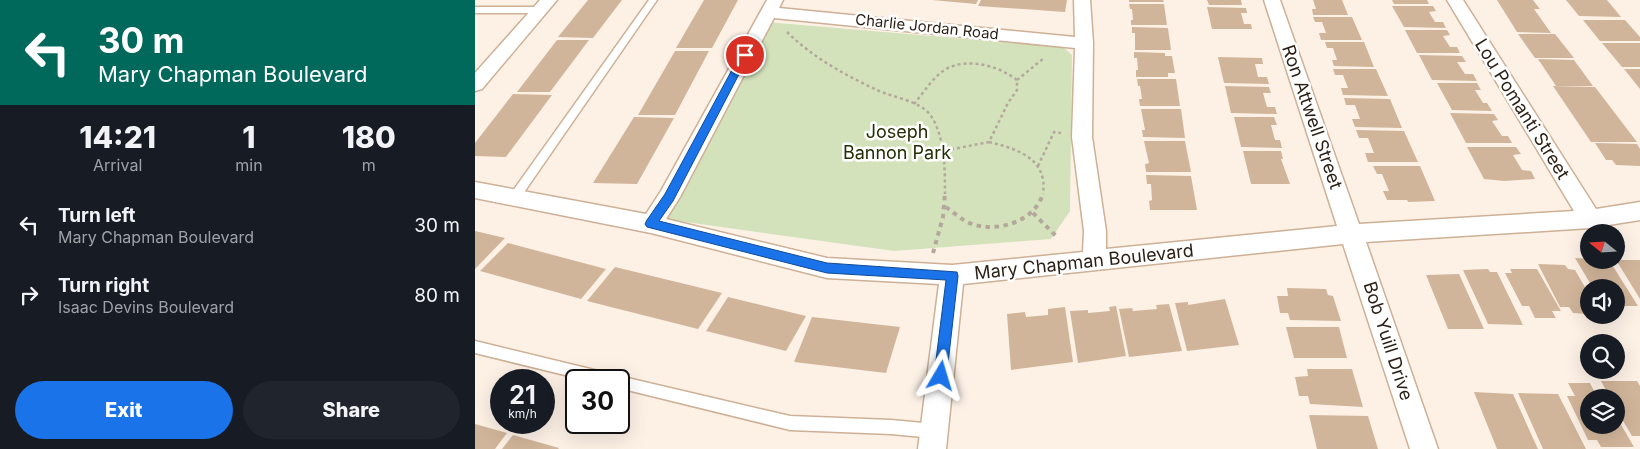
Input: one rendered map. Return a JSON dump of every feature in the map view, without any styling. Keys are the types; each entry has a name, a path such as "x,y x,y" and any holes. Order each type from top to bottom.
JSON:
{"street":[{"path":"1082,0 1074,42 1082,137 1095,231 1094,261"},
{"name":"Ron Attwell Street","path":"1272,0 1352,234"},
{"name":"Lou Pomanti Street","path":"1455,0 1591,219"},
{"path":"475,85 545,5"},
{"path":"651,224 669,198 720,99 772,6"},
{"name":"Charlie Jordan Road","path":"772,6 1074,42"},
{"name":"Mary Chapman Boulevard","path":"475,190 651,224 827,268 952,276 1352,234 1591,219 1640,211"},
{"name":"Bob Yuill Drive","path":"1352,234 1424,449"},
{"path":"933,440 952,276"}],"lane":[{"path":"515,198 653,0"},
{"path":"475,10 545,5"},
{"path":"475,347 566,369"},
{"path":"630,385 790,424 891,427 933,440"}],"path":[{"path":"787,32 793,39 835,68 878,90 915,104 930,115 943,151 946,207 932,256"},
{"path":"1017,80 1074,42"},
{"path":"915,104 941,72 956,66 971,64 989,67 1004,71 1017,80"},
{"path":"989,142 1008,103 1017,90 1017,80"},
{"path":"1038,166 1054,132 1082,137"},
{"path":"943,151 989,142 1023,153 1038,166 1044,181 1043,197 1033,213 994,228 972,224 946,207"},
{"path":"1033,213 1057,237"}],"green space":[{"name":"Joseph Bannon Park","path":"766,22 1063,47 1072,55 1070,211 1051,239 894,251 664,219"}],"building":[{"path":"588,0 622,0 593,38 558,37"},
{"path":"704,0 738,0 712,48 676,48"},
{"path":"932,0 978,0 976,4"},
{"path":"981,0 1067,0 1065,12 978,6"},
{"path":"1129,0 1163,0 1164,2 1129,2"},
{"path":"1207,0 1241,0 1242,5 1209,5"},
{"path":"1313,0 1342,0 1348,15 1313,15 1312,9 1316,9"},
{"path":"1392,0 1427,0 1429,4 1394,4"},
{"path":"1497,0 1533,0 1540,9 1534,9 1551,33 1517,32"},
{"path":"1566,0 1607,0 1621,17 1579,16"},
{"path":"1129,4 1164,4 1167,25 1131,25 1131,20 1133,20 1132,9 1130,9"},
{"path":"1392,6 1433,6 1436,11 1429,12 1435,22 1443,22 1446,28 1404,27"},
{"path":"1207,7 1246,8 1247,13 1241,13 1244,24 1251,24 1252,29 1212,29"},
{"path":"1313,17 1352,17 1362,40 1321,40 1319,33 1326,33 1322,22 1315,22"},
{"path":"1583,20 1625,20 1640,37 1640,41 1600,41"},
{"path":"1132,27 1168,28 1171,50 1135,50 1135,33 1132,33"},
{"path":"1405,30 1447,30 1450,35 1443,36 1450,47 1457,47 1460,53 1417,53"},
{"path":"1518,34 1555,34 1574,58 1535,58"},
{"path":"557,40 589,40 550,92 517,92"},
{"path":"1325,42 1364,42 1374,67 1334,66 1332,60 1337,60 1333,48 1327,48"},
{"path":"1602,43 1640,43 1640,67 1622,67"},
{"path":"675,51 709,51 675,115 638,115"},
{"path":"1134,52 1165,53 1165,56 1172,56 1175,73 1168,73 1168,77 1136,77 1136,70 1138,70 1137,58 1134,58"},
{"path":"1419,55 1462,56 1466,62 1457,62 1465,74 1473,74 1477,81 1432,80"},
{"path":"1218,57 1262,58 1263,64 1255,64 1258,77 1267,77 1269,84 1224,83"},
{"path":"1538,59 1574,60 1593,86 1556,86"},
{"path":"1333,69 1376,69 1388,96 1343,95 1341,88 1348,88 1343,75 1335,75"},
{"path":"1624,69 1640,69 1640,89"},
{"path":"1137,79 1176,79 1180,106 1140,106 1139,99 1142,99"},
{"path":"1437,83 1477,83 1481,90 1475,90 1483,103 1487,103 1492,111 1452,110"},
{"path":"1225,86 1269,87 1271,93 1263,93 1267,107 1275,107 1277,114 1231,113"},
{"path":"1553,86 1595,87 1637,142 1591,142"},
{"path":"513,94 552,95 506,157 475,156 475,143"},
{"path":"1344,98 1390,99 1402,128 1355,127 1352,119 1360,119 1355,105 1346,105"},
{"path":"1141,109 1181,109 1185,138 1143,137 1142,130 1145,130"},
{"path":"1450,113 1494,114 1498,120 1492,121 1502,136 1508,136 1512,143 1466,143"},
{"path":"634,117 674,118 637,184 593,183"},
{"path":"1234,117 1274,117 1277,125 1271,125 1275,140 1280,140 1282,148 1241,147"},
{"path":"1356,130 1404,131 1418,162 1368,162 1365,153 1374,153 1368,138 1359,138"},
{"path":"1144,141 1185,141 1191,172 1146,172 1145,164 1149,163"},
{"path":"1595,143 1637,144 1640,149 1640,166 1616,165 1612,160 1606,160"},
{"path":"1467,147 1516,147 1521,154 1513,155 1522,170 1531,171 1535,179 1504,181 1484,179"},
{"path":"1243,151 1281,151 1283,159 1281,159 1290,184 1251,184"},
{"path":"1373,166 1420,166 1435,201 1408,202 1407,200 1387,200 1383,191 1389,191 1382,174 1377,174"},
{"path":"1146,175 1191,176 1197,210 1150,210 1149,201 1152,200 1151,184 1147,184"},
{"path":"475,231 505,238 475,269"},
{"path":"508,243 606,269 581,299 480,271"},
{"path":"1575,258 1580,258 1580,266"},
{"path":"1625,260 1640,260 1640,299 1622,269 1625,269"},
{"path":"1538,264 1565,265 1568,269 1575,270 1580,279 1580,313 1573,313 1569,307 1560,307"},
{"path":"615,267 722,293 698,329 587,301"},
{"path":"1488,269 1490,272 1497,272 1523,325 1488,324 1463,270"},
{"path":"1510,269 1537,269 1561,311 1552,311 1556,318 1535,318 1529,306 1522,306 1505,273 1512,273"},
{"path":"1582,269 1615,269 1621,279 1588,279"},
{"path":"1459,274 1484,329 1448,329 1426,275"},
{"path":"1625,285 1638,306 1625,306"},
{"path":"1287,288 1326,289 1328,295 1333,296 1341,321 1290,320 1288,313 1280,313 1277,296 1288,296"},
{"path":"728,297 806,316 786,351 706,331"},
{"path":"1225,299 1239,345 1187,351 1175,303 1188,302 1188,305"},
{"path":"1169,304 1182,351 1129,357 1119,309 1132,308 1133,311 1157,309 1156,305"},
{"path":"1116,306 1126,356 1078,363 1070,311 1088,310 1088,313 1110,311 1109,307"},
{"path":"1065,307 1073,362 1011,370 1007,314 1025,312 1026,317 1048,315 1048,309"},
{"path":"812,317 900,327 886,373 794,362"},
{"path":"1286,327 1339,327 1347,358 1294,358"},
{"path":"1307,369 1352,369 1363,407 1310,404 1308,396 1299,396 1295,377 1308,376"},
{"path":"1601,381 1637,381 1640,386 1640,436 1632,436 1625,424 1625,389 1605,389"},
{"path":"1568,383 1590,383 1593,389 1580,389 1580,423 1567,396 1575,396"},
{"path":"1474,392 1513,394 1538,449 1497,449"},
{"path":"1518,393 1558,394 1586,449 1543,449"},
{"path":"1309,415 1368,416 1378,449 1317,449"},
{"path":"475,424 490,428 490,434 506,434 495,449 475,449"},
{"path":"1625,432 1634,447 1601,447 1597,440 1588,440 1585,434 1625,434"},
{"path":"513,435 559,448 502,449"}],"route":[{"path":"745,55 669,198 651,224 827,268 952,276 941,376"}]}
